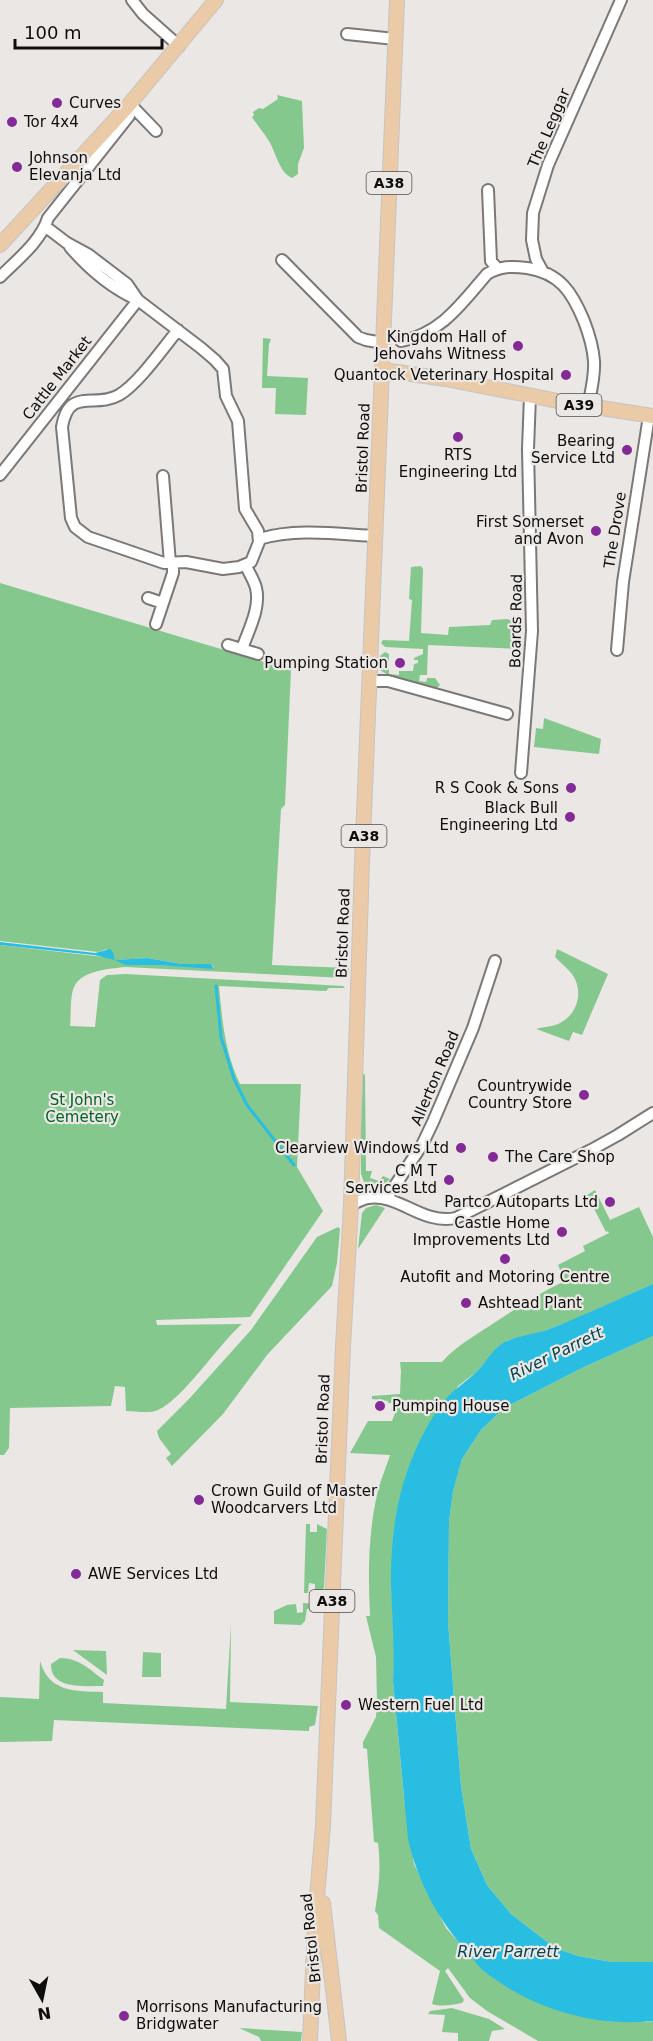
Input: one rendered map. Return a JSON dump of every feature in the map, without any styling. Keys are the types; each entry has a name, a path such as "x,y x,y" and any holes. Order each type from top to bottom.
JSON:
{"main road":[{"path":"0,245 128,106 216,0"},
{"name":"Bristol Road","path":"310,2041 351,1205 397,0"},
{"name":"The Drove","path":"383,370 651,416"},
{"name":"Bristol Road","path":"320,1868 339,2041"}],"street":[{"path":"132,0 143,14 179,46"},
{"name":"The Leggar","path":"543,272 536,259 532,240 533,213 548,165 621,0"},
{"path":"347,33 395,39"},
{"path":"128,106 156,131"},
{"path":"0,277 46,227 48,218 129,116 128,106"},
{"path":"488,190 491,261 497,268"},
{"path":"46,227 66,243 89,255 127,284 138,300 178,330 201,348 223,369 226,396 238,421 246,509 260,539 251,562 246,566 224,569 186,562 164,563 88,537 75,527 71,518 62,427 64,415 71,405 80,401 112,398 130,386 178,330"},
{"path":"282,260 358,337 383,343"},
{"path":"401,341 420,336 436,328 487,274 497,268 522,268 543,272 559,280 567,288 575,299 587,329 594,360 588,406"},
{"name":"Cattle Market","path":"0,475 138,300"},
{"path":"349,328 367,334 383,327"},
{"name":"Boards Road","path":"521,774 532,631 528,449 530,396"},
{"name":"The Drove","path":"617,650 623,582 651,416"},
{"path":"156,624 173,573 163,476"},
{"path":"260,539 274,535 302,533 375,536"},
{"path":"242,649 255,613 257,595 246,566"},
{"path":"148,598 163,603"},
{"path":"228,645 258,654"},
{"path":"370,681 388,681 507,714"},
{"name":"Allerton Road","path":"386,1199 422,1144 433,1122 473,1028 495,961"},
{"path":"351,1205 366,1198 386,1199 438,1220 456,1218 609,1140 653,1113"}],"green space":[{"path":"277,95 302,101 304,148 298,164 298,174 292,178 281,167 269,141 252,117 253,112 259,108 263,109 278,99"},
{"path":"263,338 271,339 267,376 308,378 306,415 275,414 276,388 262,388"},
{"path":"421,566 423,569 421,633 448,635 449,627 490,625 492,620 508,619 515,623 517,637 523,643 522,649 428,645 427,675 420,675 419,681 426,682 427,678 435,678 440,685 437,688 388,675 380,670 380,656 385,652 389,654 389,674 399,675 399,671 413,671 414,664 418,663 418,660 414,658 423,654 423,649 385,647 381,643 383,640 409,641 412,600 409,599 411,567"},
{"name":"St John's Cemetery","path":"0,583 291,670 285,805 281,809 272,965 349,968 348,977 125,967 104,970 83,977 74,987 70,1026 95,1027 100,980 107,975 126,974 343,986 345,988 329,988 326,991 219,986 228,1048 240,1084 301,1084 297,1167 323,1211 250,1317 156,1320 157,1325 242,1324 168,1404 154,1411 126,1411 125,1387 115,1386 111,1406 10,1408 9,1448 4,1455 0,1455 0,945 104,957 107,949 98,952 0,941","holes":["147,958 182,964 211,964 214,968 125,965 117,960"]},
{"path":"544,718 601,739 599,754 534,747 536,728 543,729"},
{"path":"557,949 608,974 582,1035 573,1032 569,1041 536,1029 563,1022 577,1004 576,981 555,957"},
{"path":"363,1073 365,1075 366,1171 372,1171 370,1178 379,1181 383,1176 390,1179 386,1183 373,1187 364,1182 361,1174"},
{"path":"595,1190 610,1220 639,1207 653,1237 653,1284 581,1317 538,1333 508,1340 476,1372 458,1386 391,1583 395,1657 393,1681 404,1797 414,1864 446,1928 484,1971 646,2022 653,2021 653,2041 538,2041 487,2011 470,1998 448,1968 445,1971 464,2000 462,2003 450,2005 432,2004 440,1971 379,1928 378,1915 375,1911 379,1852 378,1843 374,1842 367,1749 363,1748 363,1742 376,1717 377,1701 376,1657 366,1616 370,1616 370,1540 377,1495 390,1455 350,1453 368,1421 392,1421 395,1413 391,1411 393,1403 372,1399 372,1396 400,1394 400,1362 442,1362 475,1335 565,1281 558,1265 585,1251 583,1246 609,1233 606,1232 587,1195"},
{"path":"376,1205 385,1208 358,1249 362,1213 366,1208"},
{"path":"338,1227 340,1229 337,1263 332,1286 267,1355 223,1414 172,1466 166,1458 171,1454 159,1438 157,1431 251,1330 317,1237"},
{"path":"653,1336 653,1962 612,1962 578,1956 555,1948 511,1914 487,1885 471,1849 461,1786 448,1622 449,1522 453,1490 462,1459 481,1430 504,1408 584,1367"},
{"path":"306,1524 310,1524 310,1532 317,1532 317,1524 327,1529 324,1588 315,1593 315,1584 309,1583 308,1593 304,1593"},
{"path":"303,1603 323,1606 307,1609 305,1621 301,1625 274,1624 274,1611 296,1604 297,1613 303,1612"},
{"path":"231,1623 230,1702 318,1706 315,1725 309,1727 309,1731 54,1720 52,1741 0,1742 0,1697 39,1699 40,1661 44,1671 57,1685 74,1690 103,1692 103,1703 226,1709"},
{"path":"73,1650 106,1651 107,1675"},
{"path":"143,1652 161,1653 161,1677 142,1677"},
{"path":"60,1658 67,1658 84,1665 104,1680 103,1686 70,1685 56,1678 51,1664"},
{"path":"452,2008 489,2019 505,2029 492,2031 489,2041 458,2041 458,2033 442,2032 445,2015 428,2014 430,2011"},
{"path":"239,2028 302,2032 301,2041 261,2041 259,2037"}],"water":[{"path":"0,942 95,953 110,949 115,960 94,955 0,945"},
{"path":"147,958 182,964 211,964 214,969 125,965 115,960"},
{"name":"River Parrett","path":"653,1284 653,1336 584,1367 504,1408 481,1430 462,1459 453,1491 449,1522 448,1622 461,1786 471,1849 487,1885 511,1914 555,1948 578,1956 612,1962 653,1962 653,2021 608,2021 564,2013 523,1996 504,1985 478,1965 447,1927 430,1900 417,1871 408,1839 393,1681 391,1562 396,1516 407,1472 426,1429 446,1398 477,1371 495,1349 504,1342 562,1324"}],"waterway":[{"path":"216,986 221,1037 234,1079 247,1105 294,1165"}],"place":[{"name":"Curves","path":"57,103"},
{"name":"Tor 4x4","path":"12,122"},
{"name":"Johnson Elevanja Ltd","path":"17,167"},
{"name":"Kingdom Hall of Jehovahs Witness","path":"518,346"},
{"name":"Quantock Veterinary Hospital","path":"566,375"},
{"name":"RTS Engineering Ltd","path":"458,437"},
{"name":"Bearing Service Ltd","path":"627,450"},
{"name":"First Somerset and Avon","path":"596,531"},
{"name":"Pumping Station","path":"400,663"},
{"name":"R S Cook & Sons","path":"571,788"},
{"name":"Black Bull Engineering Ltd","path":"570,817"},
{"name":"Countrywide Country Store","path":"584,1095"},
{"name":"Clearview Windows Ltd","path":"461,1148"},
{"name":"The Care Shop","path":"493,1157"},
{"name":"C M T Services Ltd","path":"449,1180"},
{"name":"Partco Autoparts Ltd","path":"610,1202"},
{"name":"Castle Home Improvements Ltd","path":"562,1232"},
{"name":"Autofit and Motoring Centre","path":"505,1259"},
{"name":"Ashtead Plant","path":"466,1303"},
{"name":"Pumping House","path":"380,1406"},
{"name":"Crown Guild of Master Woodcarvers Ltd","path":"199,1500"},
{"name":"AWE Services Ltd","path":"76,1574"},
{"name":"Western Fuel Ltd","path":"346,1705"},
{"name":"Morrisons Manufacturing Bridgwater","path":"124,2016"}]}
